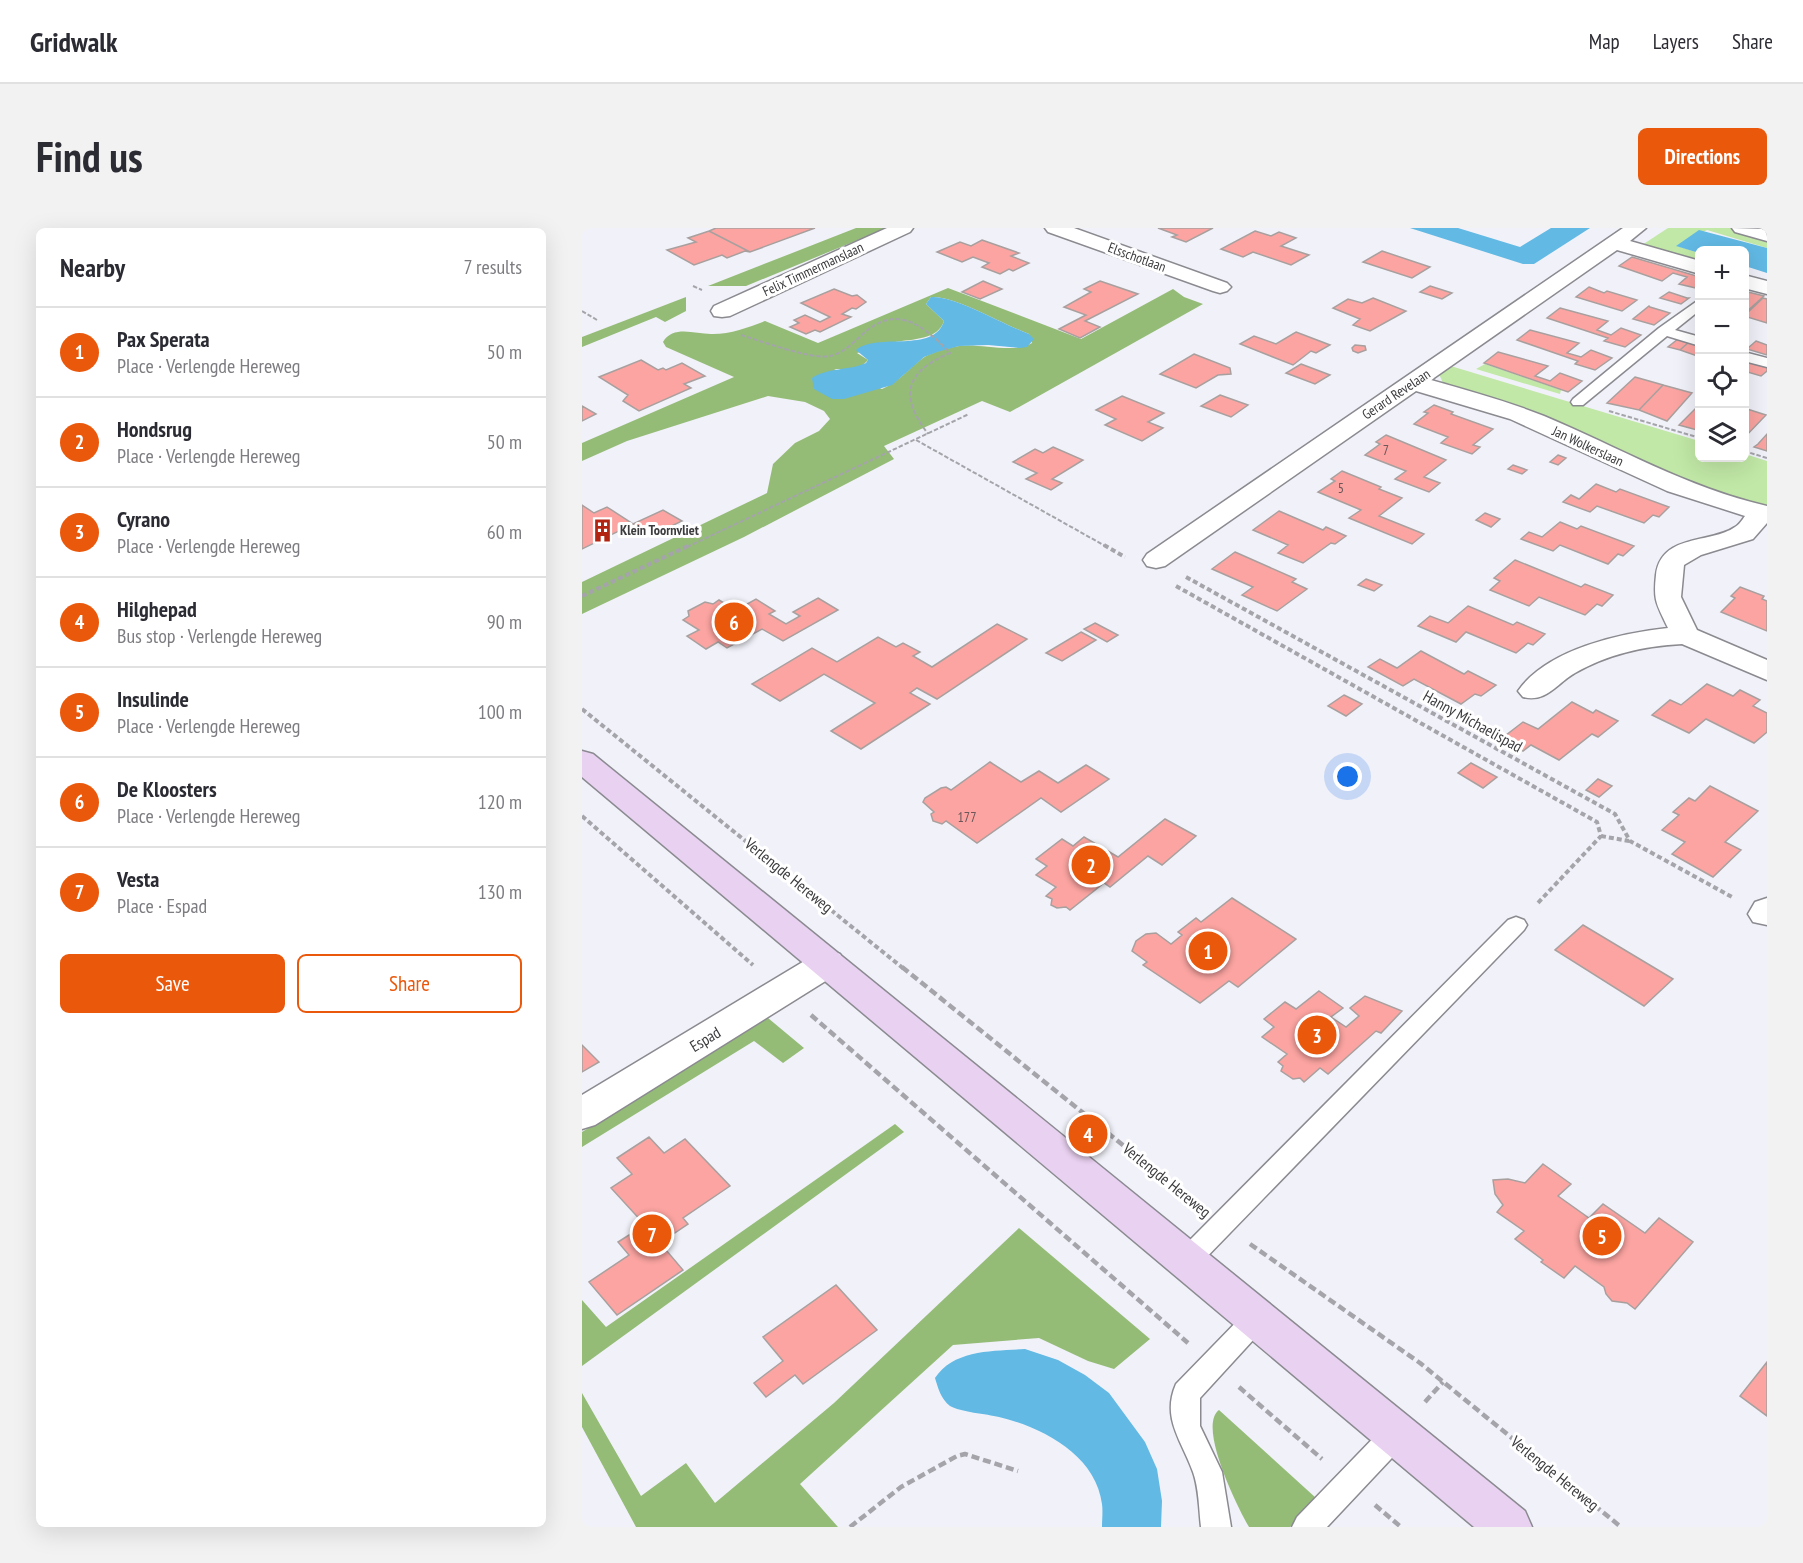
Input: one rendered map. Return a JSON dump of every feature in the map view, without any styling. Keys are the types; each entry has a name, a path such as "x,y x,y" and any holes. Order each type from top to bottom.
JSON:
{"main road":[{"path":"582,761 1509,1527"}],"street":[{"name":"Felix Timmermanslaan","path":"722,310 903,228"},
{"name":"Elsschotlaan","path":"1055,228 1220,287"},
{"name":"Gerard Revelaan","path":"1161,570 1414,383 1636,228"},
{"path":"1742,228 1767,235"},
{"path":"1614,243 1695,267"},
{"path":"1749,283 1767,288"},
{"name":"Jan Wolkerslaan","path":"1414,383 1497,406 1652,476 1729,504 1764,513"},
{"name":"Jan Wolkerslaan","path":"1686,635 1667,597 1671,562 1692,549 1744,533 1764,513"},
{"path":"1533,691 1566,666 1604,651 1652,637 1686,635 1767,671"},
{"name":"Espad","path":"582,1114 828,963"}],"lane":[{"path":"1578,402 1695,307"},
{"path":"1664,331 1695,340"},
{"path":"1749,358 1767,363"},
{"path":"1187,1260 1223,1226 1516,925"},
{"path":"1216,1527 1208,1472 1186,1427 1186,1393 1257,1318"},
{"path":"1307,1527 1396,1434"}],"path":[{"path":"722,310 729,330 820,357 838,353 860,339 871,327 886,321 910,321 922,325 950,353 930,360 910,387 908,397 911,408 928,434"},
{"path":"582,311 597,320"},
{"path":"582,596 969,414"},
{"path":"916,440 1125,557"},
{"path":"1749,453 1767,458"},
{"path":"1161,570 1597,822 1601,836"},
{"name":"Hanny Michaelispad","path":"1161,570 1615,814 1630,841"},
{"name":"Verlengde Hereweg","path":"582,709 1223,1226 1420,1363 1621,1527"},
{"path":"582,816 1401,1527"},
{"path":"1601,836 1630,841 1766,912"},
{"path":"1516,925 1601,836"},
{"path":"850,1527 873,1506 911,1479 957,1456 965,1454 1018,1471"}],"green space":[{"path":"856,228 887,228 746,286 708,286"},
{"path":"1668,228 1730,228 1767,238 1767,248 1707,230 1677,246 1695,252 1695,264 1639,247"},
{"path":"948,288 1081,339 1173,289 1184,297 1203,304 1010,412 982,401 884,446 894,459 744,537 582,614 582,582 767,493 773,464 795,443 819,431 830,419 824,411 805,402 768,396 627,441 582,461 582,443 734,377 666,347 663,342 673,333 720,334 765,321 818,343","holes":["931,297 966,305 1029,334 1032,343 1016,348 967,345 940,350 923,358 899,379 882,389 834,369 857,367 868,360 857,353 895,342 924,338 936,332 944,321 926,304"]},
{"path":"686,297 686,311 665,322 656,317 582,347 582,337"},
{"path":"1485,364 1561,390 1560,394 1476,369"},
{"path":"1448,367 1454,367 1695,440 1695,462 1749,462 1749,455 1767,461 1767,506 1739,500 1690,483 1448,386 1443,383 1439,374"},
{"path":"768,1018 804,1048 783,1063 754,1041 582,1147 582,1132"},
{"path":"895,1124 904,1132 582,1366 582,1300 606,1327"},
{"path":"1019,1228 1150,1339 1114,1369 1088,1361 1039,1338 953,1345 800,1484 838,1527 636,1527 582,1427 582,1393 641,1496 686,1463 715,1503 834,1403"},
{"path":"1219,1410 1316,1498 1290,1527 1249,1527 1229,1486 1216,1449 1213,1432 1214,1419"}],"water":[{"path":"1410,228 1458,228 1520,247 1551,228 1590,228 1534,264 1523,264"},
{"path":"1699,230 1767,248 1767,273 1749,267 1749,246 1695,246 1695,252 1676,246"},
{"path":"931,297 966,305 1029,334 1034,339 1027,347 1020,348 988,345 959,346 937,352 924,357 892,385 844,399 832,399 814,389 812,378 818,375 866,363 868,360 856,350 865,345 917,340 929,337 938,331 944,321 926,304"},
{"path":"1025,1349 1058,1360 1085,1375 1109,1393 1145,1442 1157,1469 1162,1501 1161,1527 1102,1527 1102,1504 1098,1487 1089,1471 1064,1446 1049,1436 1016,1422 954,1408 942,1397 935,1378 953,1362 976,1353"}],"building":[{"path":"716,228 815,228 750,252 709,231"},
{"path":"1158,228 1213,228 1186,242 1172,237 1177,235"},
{"path":"709,231 750,252 745,251 727,258 722,255 694,265 667,250 696,242 688,238"},
{"path":"1255,231 1271,236 1279,232 1296,238 1281,246 1309,255 1291,265 1253,252 1243,257 1221,249"},
{"path":"982,240 1019,253 1011,256 1029,263 1013,271 1009,269 1000,274 982,267 989,263 973,257 962,262 937,252 960,242 971,246"},
{"path":"1382,251 1430,267 1412,278 1363,262"},
{"path":"1632,257 1695,276 1695,288 1679,284 1687,277 1673,273 1662,281 1619,266"},
{"path":"983,281 1002,289 980,299 962,292"},
{"path":"1100,281 1138,294 1085,321 1100,327 1080,338 1059,329 1086,315 1064,307 1091,292 1084,289"},
{"path":"1430,286 1452,293 1442,299 1420,292"},
{"path":"1589,287 1604,293 1607,291 1637,300 1622,311 1576,297"},
{"path":"834,289 852,296 857,295 866,302 842,314 851,317 820,332 815,330 806,334 790,327 799,323 794,320 805,315 820,322 830,317 801,303"},
{"path":"1669,292 1689,298 1681,304 1660,298"},
{"path":"1749,292 1764,296 1749,310"},
{"path":"1373,298 1406,311 1370,331 1353,325 1360,319 1333,308 1348,299 1362,303"},
{"path":"1763,298 1767,299 1767,323 1749,318 1749,311"},
{"path":"1649,306 1670,313 1654,325 1633,319"},
{"path":"1560,308 1608,321 1597,330 1611,335 1621,328 1641,335 1625,347 1604,341 1608,338 1547,318"},
{"path":"1530,330 1579,343 1567,353 1581,357 1591,350 1612,358 1595,370 1575,364 1578,361 1517,340"},
{"path":"1296,332 1330,345 1316,353 1311,351 1293,365 1240,344 1254,336 1276,344"},
{"path":"1678,339 1689,342 1680,350 1668,347"},
{"path":"1756,341 1767,345 1767,355 1749,350"},
{"path":"1689,342 1695,344 1695,355 1680,350"},
{"path":"1355,345 1365,346 1366,350 1358,353 1353,351 1352,348"},
{"path":"1498,352 1548,366 1535,376 1550,381 1560,373 1582,381 1568,392 1484,363"},
{"path":"1194,354 1230,368 1231,374 1218,375 1196,388 1160,374"},
{"path":"641,360 658,370 663,368 666,370 682,363 705,376 684,384 691,388 639,411 623,401 628,395 599,377"},
{"path":"1749,361 1767,367 1767,371 1761,376 1749,372"},
{"path":"1301,364 1330,375 1315,384 1286,373"},
{"path":"1635,377 1663,385 1639,410 1607,403"},
{"path":"1663,385 1692,393 1667,421 1639,410"},
{"path":"1220,395 1248,405 1231,417 1201,406"},
{"path":"1122,396 1164,413 1148,422 1163,428 1142,441 1105,425 1116,419 1096,410"},
{"path":"1434,405 1453,412 1451,414 1493,429 1473,445 1480,447 1472,454 1441,443 1448,437 1414,424 1428,413 1424,412"},
{"path":"582,406 596,414 582,421"},
{"path":"1695,409 1695,429 1679,425"},
{"path":"1749,410 1766,415 1749,433"},
{"path":"1767,434 1767,451 1754,447 1758,444"},
{"path":"1386,435 1446,460 1424,477 1440,483 1429,492 1395,479 1406,471 1365,455 1380,444 1376,442"},
{"path":"1053,447 1083,460 1052,479 1062,483 1051,490 1026,479 1037,473 1013,462 1035,449 1043,453"},
{"path":"1558,455 1566,458 1558,465 1550,462"},
{"path":"1513,465 1527,470 1522,474 1508,469"},
{"path":"1342,471 1402,498 1379,516 1424,534 1412,544 1349,518 1361,510 1318,492 1335,481 1331,479"},
{"path":"1596,484 1616,492 1620,489 1669,507 1659,517 1653,515 1644,523 1597,506 1590,512 1563,502 1571,495 1579,499"},
{"name":"Klein Toornvliet","path":"582,505 594,513 607,507 633,524 582,549"},
{"path":"663,510 682,521 651,536 633,524"},
{"path":"1279,511 1323,530 1326,527 1346,536 1335,544 1331,543 1303,563 1278,553 1288,545 1253,530"},
{"path":"1485,513 1500,519 1491,527 1476,520"},
{"path":"1560,522 1577,529 1581,526 1634,546 1623,556 1618,554 1608,564 1560,545 1553,551 1521,539 1529,532 1542,537"},
{"path":"1235,552 1296,579 1292,582 1307,589 1277,611 1242,595 1253,587 1212,569"},
{"path":"1515,560 1581,587 1585,584 1613,595 1602,606 1597,604 1585,615 1539,597 1529,606 1490,590 1500,581 1494,578"},
{"path":"1366,579 1382,585 1374,591 1358,585"},
{"path":"1740,587 1764,596 1762,599 1767,601 1767,631 1721,612 1735,598 1731,596"},
{"path":"818,598 838,610 783,641 762,629 727,648 718,642 706,649 687,636 699,630 683,620 689,616 688,611 705,602 713,604 719,600 732,608 740,608 756,599 775,611 769,614 786,624 800,616 793,612"},
{"path":"1468,606 1513,625 1517,622 1545,634 1533,645 1528,643 1516,653 1466,632 1456,642 1418,626 1430,616 1448,623"},
{"path":"1095,623 1118,635 1107,642 1084,629"},
{"path":"997,624 1027,639 937,699 917,688 910,693 930,704 861,749 831,731 875,703 824,674 780,701 752,684 812,648 837,662 878,637 896,647 903,643 920,652 913,656 932,667"},
{"path":"1081,632 1096,640 1062,661 1046,653"},
{"path":"1421,651 1464,674 1468,671 1496,685 1481,696 1475,694 1461,704 1414,679 1403,686 1368,667 1380,659 1397,668"},
{"path":"1707,684 1733,696 1740,690 1760,700 1753,706 1767,713 1767,732 1754,743 1706,719 1689,733 1652,715 1670,700 1681,705"},
{"path":"1344,695 1362,704 1346,716 1328,706"},
{"path":"1572,702 1593,713 1596,710 1618,721 1598,737 1592,734 1559,760 1531,745 1523,751 1501,739 1523,722 1538,729"},
{"path":"990,762 1021,782 1039,771 1058,783 1086,765 1109,779 1061,812 1041,798 977,843 946,821 942,824 933,821 931,814 934,812 923,802 925,798 941,788 946,787 951,790"},
{"path":"1471,763 1497,777 1483,788 1458,773"},
{"path":"1598,779 1612,786 1599,797 1586,790"},
{"path":"1710,786 1758,811 1725,842 1741,850 1713,877 1672,854 1685,842 1662,830 1679,815 1673,812 1689,798 1695,801"},
{"path":"1165,819 1196,836 1162,865 1148,856 1110,887 1104,883 1070,910 1066,907 1057,908 1051,905 1052,899 1046,896 1056,887 1036,875 1047,866 1036,859 1062,839 1073,846 1084,837 1118,857"},
{"path":"1232,898 1296,939 1238,987 1229,981 1200,1003 1143,965 1147,962 1132,951 1136,941 1146,934 1156,933 1171,944 1182,935 1178,932 1196,918 1201,922"},
{"path":"1583,925 1673,979 1644,1006 1555,950"},
{"path":"1319,991 1343,1008 1331,1017 1346,1027 1359,1016 1350,1008 1365,996 1402,1011 1381,1033 1376,1031 1328,1074 1320,1068 1304,1082 1300,1078 1293,1079 1281,1071 1283,1066 1278,1062 1287,1054 1262,1037 1274,1027 1264,1019 1285,1002 1296,1009"},
{"path":"582,1045 599,1062 582,1072"},
{"path":"649,1137 664,1153 685,1139 730,1186 683,1218 688,1224 660,1243 683,1270 617,1315 589,1282 629,1255 618,1242 645,1225 611,1188 632,1174 617,1158"},
{"path":"1543,1164 1571,1184 1558,1196 1589,1218 1603,1204 1645,1233 1659,1218 1693,1242 1635,1309 1627,1303 1612,1301 1604,1287 1575,1266 1564,1278 1541,1262 1543,1260 1515,1239 1524,1231 1497,1212 1503,1205 1495,1194 1493,1180 1508,1179 1525,1183"},
{"path":"836,1285 877,1330 803,1384 795,1375 766,1397 754,1383 783,1361 763,1337"},
{"path":"1767,1362 1767,1416 1740,1396"}],"place":[{"name":"Klein Toornvliet","path":"602,530"},
{"name":"De Kloosters","path":"734,622"},
{"name":"Hondsrug","path":"1091,865"},
{"name":"Pax Sperata","path":"1208,951"},
{"name":"Cyrano","path":"1317,1035"},
{"name":"Hilghepad","path":"1088,1134"},
{"name":"Vesta","path":"652,1234"},
{"name":"Insulinde","path":"1602,1236"}]}
